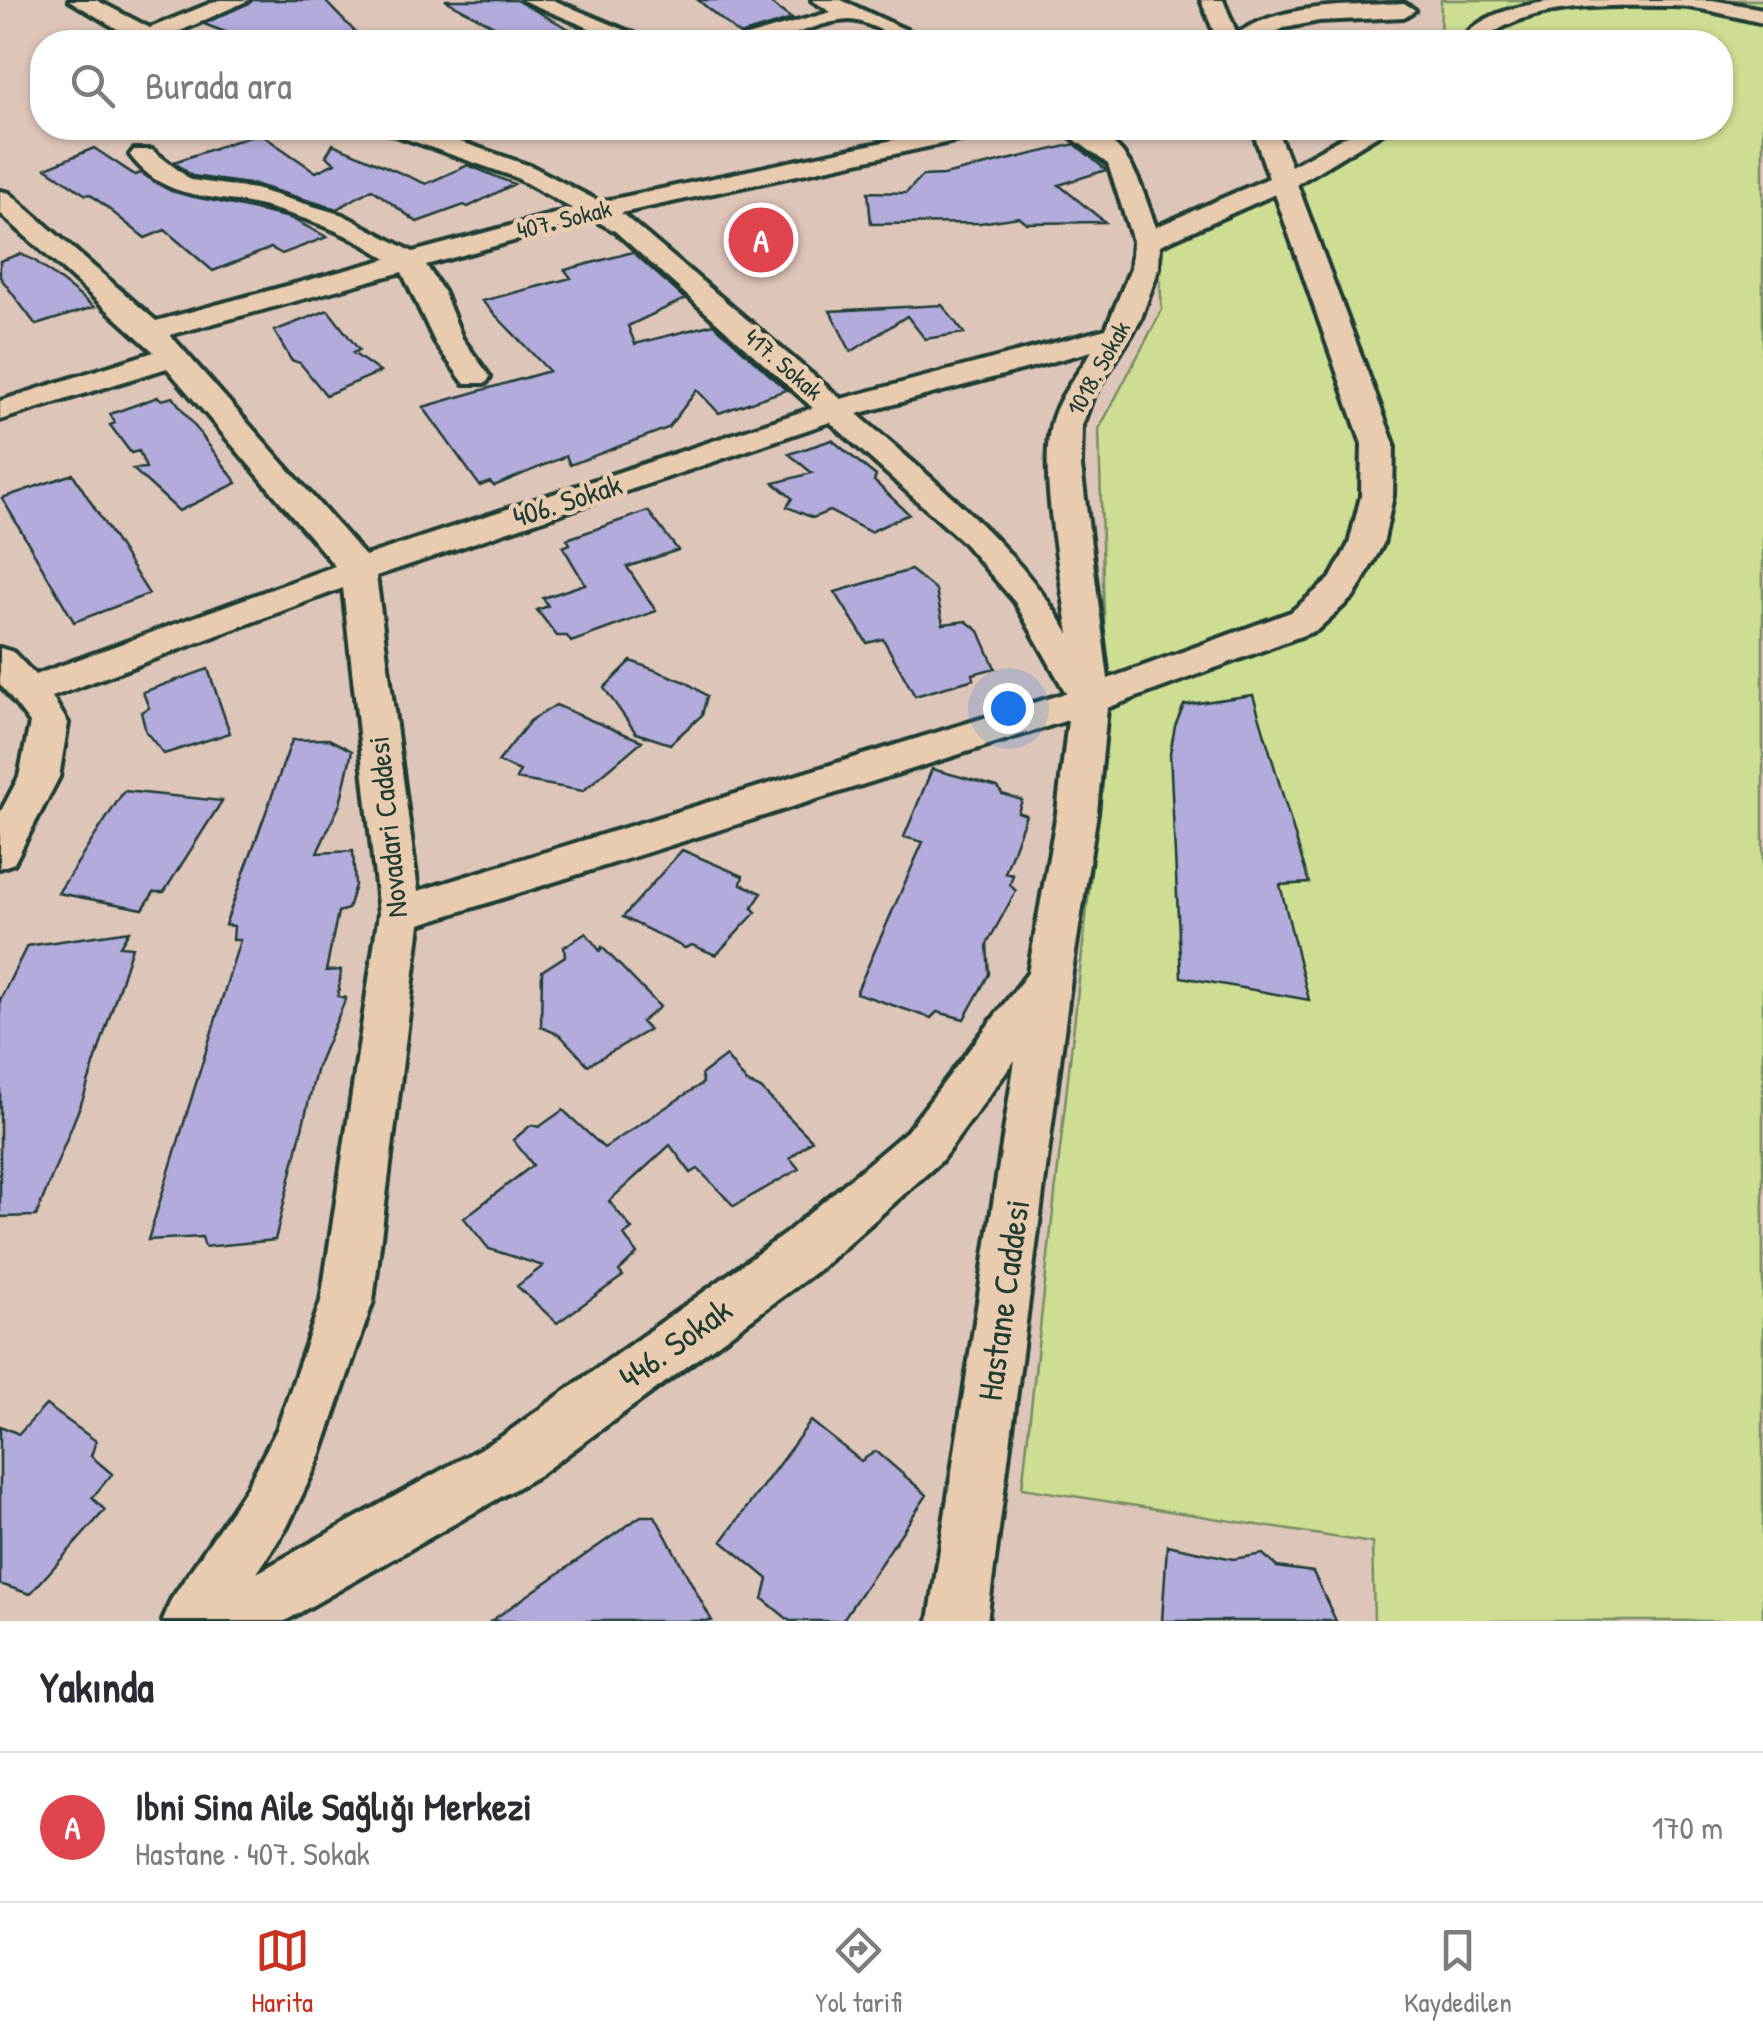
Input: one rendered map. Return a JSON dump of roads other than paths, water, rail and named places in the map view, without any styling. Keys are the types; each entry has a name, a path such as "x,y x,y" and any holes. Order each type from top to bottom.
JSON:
{"street":[{"path":"80,0 136,30"},
{"path":"175,30 238,0"},
{"path":"532,0 611,30"},
{"path":"822,0 892,30"},
{"path":"1212,0 1224,30"},
{"path":"1482,30 1498,20 1538,10 1668,0"},
{"path":"1677,0 1763,16"},
{"path":"1259,30 1276,24 1415,7 1378,18 1379,30"},
{"path":"792,30 850,13"},
{"name":"417. Sokak","path":"433,140 524,172 624,225 986,546 1029,596 1089,700"},
{"name":"407. Sokak","path":"0,411 162,344 406,260 598,210 926,140"},
{"path":"1089,140 1119,160 1147,241 1283,181 1356,140"},
{"path":"400,913 1089,700 1304,621 1346,588 1362,555 1380,485 1378,444 1268,140"},
{"path":"144,155 190,189 248,196 325,219 367,234 406,260 431,292 443,329 475,377"},
{"path":"0,199 162,344 358,570"},
{"path":"0,241 42,234"},
{"name":"1018. Sokak","path":"1049,978 1076,813 1089,700 1088,651 1064,468 1066,426 1077,398 1126,321 1145,268 1147,241"},
{"name":"406. Sokak","path":"29,691 358,570 836,410 1113,336"},
{"name":"Novadari Caddesi","path":"192,1621 267,1507 300,1440 347,1301 400,913 358,570"},
{"path":"0,661 29,691 50,723 39,777 0,852"},
{"name":"446. Sokak","path":"228,1621 520,1456 803,1251 924,1146 1049,978"},
{"name":"Hastane Caddesi","path":"958,1621 1049,978"}],"place":[{"name":"Ibni Sina Aile Sağlığı Merkezi","path":"761,240"}]}
